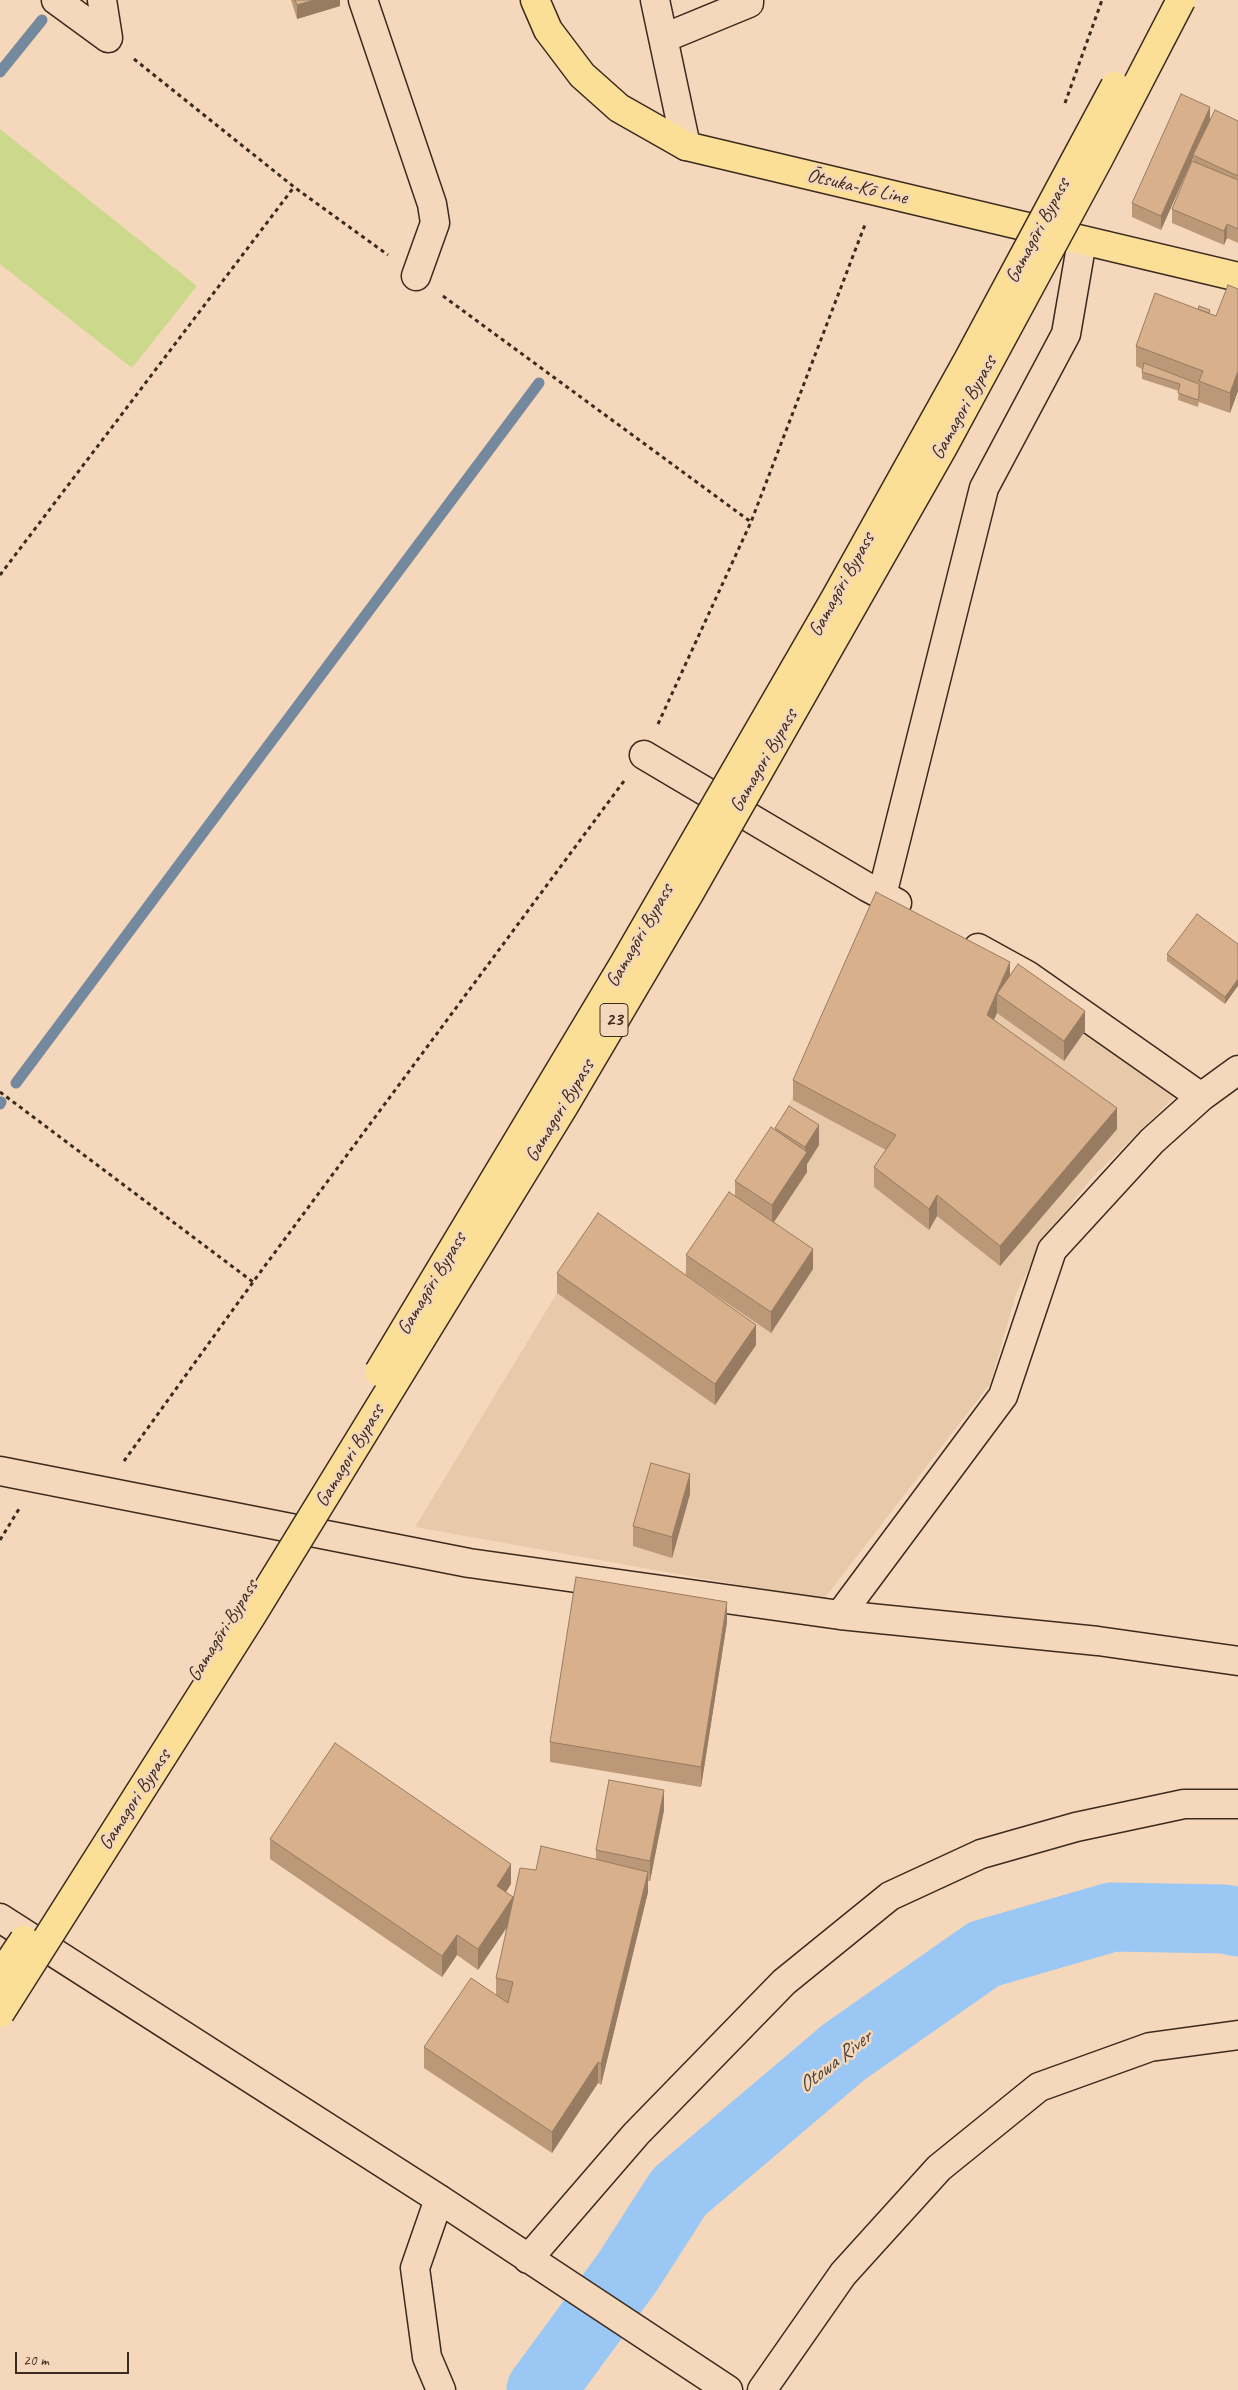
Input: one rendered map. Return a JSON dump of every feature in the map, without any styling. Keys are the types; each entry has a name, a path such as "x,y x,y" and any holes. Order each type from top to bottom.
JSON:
{"main road":[{"name":"Ōtsuka-Kō Line","path":"534,0 548,30 582,75 618,108 686,146 1082,242 1238,277"},
{"name":"Gamagōri Bypass","path":"0,1976 229,1624 625,962 836,597 963,368 1160,0"},
{"name":"Gamagori Bypass","path":"0,2013 252,1616 559,1115 689,894 943,447 1098,160 1181,0"}],"street":[{"path":"56,0 108,38 102,0"},
{"path":"363,0 432,204 436,223 416,276"},
{"path":"656,0 686,146"},
{"path":"664,38 749,3 749,0"},
{"path":"882,895 984,488 1066,334 1082,242"},
{"path":"644,755 916,914"},
{"path":"959,937 1027,975 1201,1097"},
{"path":"840,1615 1003,1396 1052,1250 1152,1141 1201,1097 1238,1070"},
{"path":"0,1471 469,1563 840,1615 1098,1641 1238,1661"},
{"path":"528,2259 636,2134 784,1982 890,1896 981,1854 1076,1828 1184,1804 1238,1804"},
{"path":"0,1918 439,2199 719,2384"},
{"path":"762,2390 843,2274 933,2175 1039,2087 1150,2047 1238,2035"},
{"path":"439,2199 415,2268 427,2356 441,2390"}],"path":[{"path":"0,575 294,187"},
{"path":"103,1492 253,1282 644,755 751,522 878,192"},
{"path":"0,1092 253,1282"}],"shaded area":[{"path":"875,906 1025,978 1176,1095 1089,1181 1043,1241 1017,1291 990,1384 823,1600 415,1527 594,1232 678,1283 782,1121"}],"green space":[{"path":"0,129 197,286 132,368 0,264"}],"building":[{"path":"295,0 314,0 297,5"},
{"path":"1181,94 1210,107 1161,216 1132,203"},
{"path":"1215,110 1238,121 1238,176 1193,155"},
{"path":"1192,161 1238,180 1238,229 1227,224 1224,231 1172,209"},
{"path":"1228,285 1238,289 1238,371 1230,393 1199,381 1203,371 1136,346 1155,293 1216,316"},
{"path":"1199,306 1210,310 1209,313 1198,309"},
{"path":"1144,363 1199,384 1198,400 1178,393 1180,384 1142,372"},
{"path":"876,892 1010,962 987,1015 1117,1108 1000,1246 937,1195 929,1209 874,1167 896,1135 793,1080"},
{"path":"1197,914 1238,944 1238,979 1225,997 1167,954"},
{"path":"1018,964 1085,1011 1064,1041 997,994"},
{"path":"789,1106 819,1125 805,1147 775,1128"},
{"path":"771,1127 807,1152 772,1205 735,1181"},
{"path":"729,1192 813,1249 771,1312 686,1255"},
{"path":"598,1213 756,1325 715,1384 557,1273"},
{"path":"651,1463 690,1474 672,1537 633,1526"},
{"path":"576,1577 727,1602 701,1767 550,1742"},
{"path":"335,1743 511,1864 497,1886 513,1897 478,1949 457,1935 442,1956 270,1839"},
{"path":"609,1780 664,1790 650,1861 596,1850"},
{"path":"541,1846 648,1872 601,2064 598,2062 552,2132 424,2047 471,1978 508,2003 513,1982 496,1978 520,1868 536,1870"}],"waterway":[{"path":"0,72 42,20"},
{"path":"16,1083 539,383"},
{"name":"Otowa River","path":"541,2390 627,2273 679,2192 844,2052 984,1954 1112,1917 1224,1919 1238,1922"}]}
